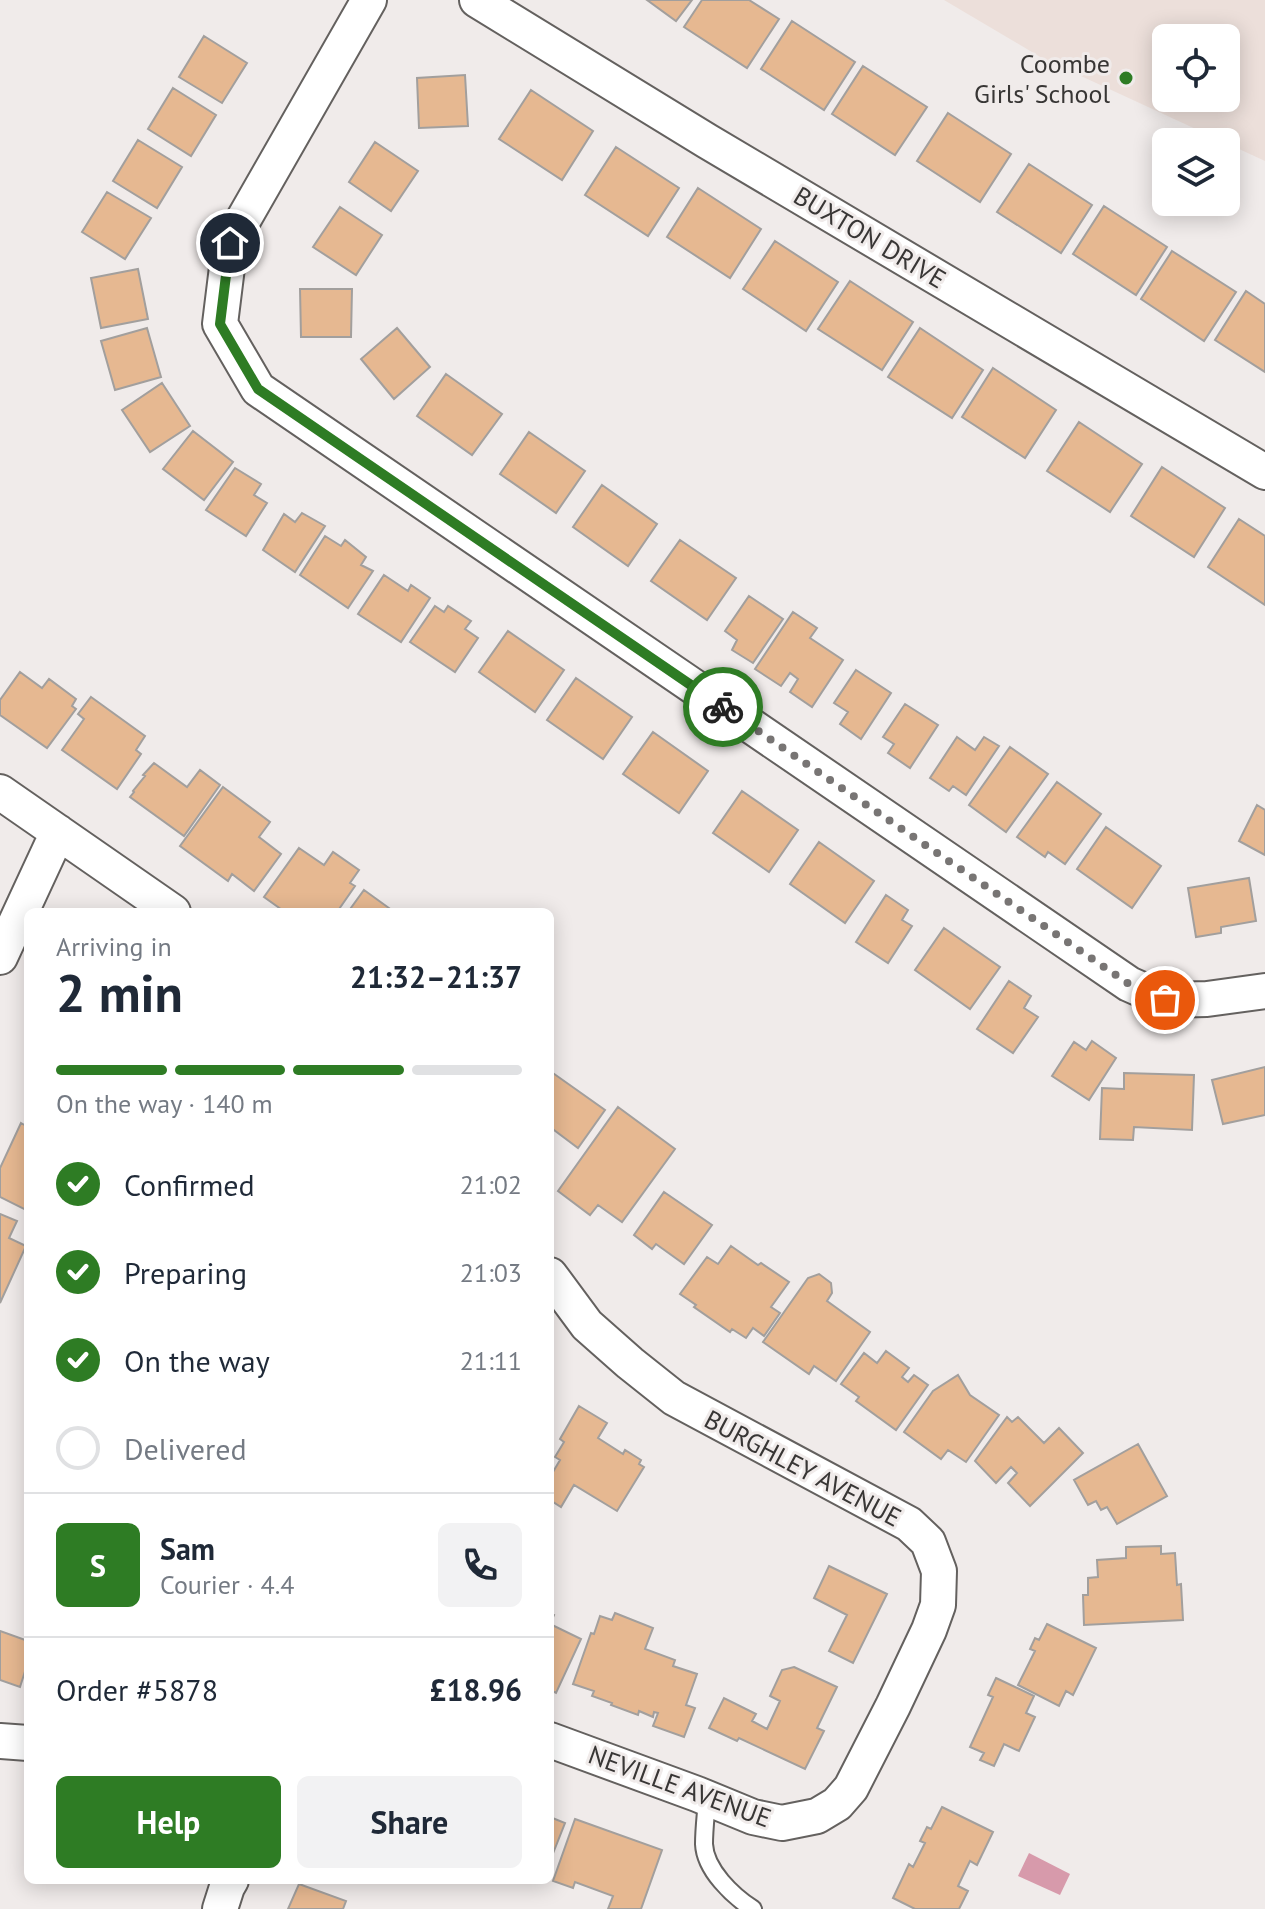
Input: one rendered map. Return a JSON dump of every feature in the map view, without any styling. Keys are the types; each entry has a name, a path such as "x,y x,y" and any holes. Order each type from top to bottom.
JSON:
{"street":[{"path":"369,0 230,243 220,324 258,389 1129,984 1165,1000 1207,999 1265,991"},
{"name":"BUXTON DRIVE","path":"477,0 707,141 1265,472"},
{"path":"0,792 167,908"},
{"path":"0,957 58,832"},
{"name":"BURGHLEY AVENUE","path":"554,1280 587,1325 674,1398 909,1524 928,1542 939,1571 938,1605 893,1706"},
{"name":"NEVILLE AVENUE","path":"554,1742 753,1817 782,1823 817,1816 837,1804 851,1788 893,1706"},
{"path":"0,1741 24,1743"}],"lane":[{"path":"707,1799 704,1848 713,1871 728,1891 753,1909"}],"shaded area":[{"name":"Coombe Girls' School","path":"944,0 1265,0 1265,161 1240,149 1240,128 1194,128 1159,112 1240,112 1240,24 1152,24 1152,109 1042,58"},
{"path":"1029,1853 1070,1874 1060,1895 1018,1876"}],"building":[{"path":"647,0 692,0 676,21"},
{"path":"702,0 749,0 779,19 747,68 684,27"},
{"path":"792,21 855,62 824,110 761,69"},
{"path":"204,36 247,63 222,103 179,77"},
{"path":"863,66 927,107 895,155 832,114"},
{"path":"465,75 468,126 419,128 417,78"},
{"path":"173,88 216,115 191,156 148,129"},
{"path":"531,90 593,131 562,180 499,139"},
{"path":"948,113 1011,154 980,202 917,161"},
{"path":"138,140 182,167 157,208 113,181"},
{"path":"375,142 418,171 391,211 349,182"},
{"path":"616,147 679,188 648,236 585,195"},
{"path":"1029,164 1092,205 1061,253 997,212"},
{"path":"698,188 761,229 730,278 667,237"},
{"path":"107,192 151,218 125,259 82,232"},
{"path":"1104,206 1167,247 1136,295 1073,254"},
{"path":"340,207 382,235 356,275 313,247"},
{"path":"775,241 838,282 806,331 743,289"},
{"path":"1172,251 1236,292 1204,341 1141,299"},
{"path":"138,269 148,319 101,328 91,278"},
{"path":"850,281 913,322 882,370 818,329"},
{"path":"300,289 352,289 351,337 301,337"},
{"path":"1246,291 1265,304 1265,372 1215,340"},
{"path":"147,328 161,377 115,390 101,341"},
{"path":"397,328 430,367 394,399 361,359"},
{"path":"920,328 983,370 952,418 888,377"},
{"path":"993,368 1056,410 1025,458 962,417"},
{"path":"446,374 502,414 472,455 417,416"},
{"path":"162,383 190,426 150,452 122,410"},
{"path":"1079,422 1142,464 1110,512 1047,471"},
{"path":"193,431 233,462 204,500 163,469"},
{"path":"529,432 585,471 556,513 500,474"},
{"path":"1162,467 1225,508 1194,557 1131,516"},
{"path":"235,468 261,484 254,495 267,503 246,536 206,510"},
{"path":"602,485 657,524 628,566 573,527"},
{"path":"302,513 325,526 295,572 263,550 284,514 295,522"},
{"path":"1239,519 1265,536 1265,605 1208,567"},
{"path":"325,536 341,546 345,540 366,557 361,565 373,571 348,608 300,575"},
{"path":"680,540 736,578 707,620 651,581"},
{"path":"384,575 408,591 411,585 430,598 401,642 358,614"},
{"path":"749,596 783,619 753,663 732,650 737,640 725,631"},
{"path":"435,606 444,612 448,606 471,621 465,629 478,638 455,672 410,642"},
{"path":"793,612 817,628 810,638 843,660 812,707 790,692 798,679 790,673 781,686 755,669"},
{"path":"508,631 564,670 535,712 479,672"},
{"path":"856,670 891,693 861,739 840,724 848,712 834,703"},
{"path":"20,672 42,688 49,679 76,699 72,706 76,709 47,748 0,715 0,700"},
{"path":"576,678 632,717 603,759 547,720"},
{"path":"91,697 145,736 136,750 141,754 117,789 62,750 84,719 78,714"},
{"path":"905,704 938,725 910,768 888,753 894,744 883,737"},
{"path":"653,732 708,771 679,813 623,774"},
{"path":"957,737 975,750 984,737 999,746 966,795 953,786 949,791 930,778"},
{"path":"1010,747 1048,774 1006,832 969,805"},
{"path":"154,763 187,787 200,770 220,785 184,836 130,797"},
{"path":"1057,782 1101,814 1065,864 1048,852 1045,857 1017,837"},
{"path":"223,787 270,822 259,837 281,854 254,891 232,874 228,881 180,846"},
{"path":"742,791 798,830 769,872 713,833"},
{"path":"1257,805 1265,810 1265,855 1239,841"},
{"path":"1106,827 1161,866 1132,908 1077,869"},
{"path":"819,842 874,881 845,923 790,884"},
{"path":"299,848 324,865 333,852 359,870 350,883 355,886 340,908 279,908 264,897"},
{"path":"1249,878 1256,921 1221,927 1221,933 1196,937 1188,888"},
{"path":"364,890 389,908 351,908"},
{"path":"886,895 908,910 902,920 912,926 888,963 856,942"},
{"path":"944,928 1000,967 970,1009 915,970"},
{"path":"1009,981 1031,996 1024,1008 1038,1017 1013,1053 977,1029"},
{"path":"1092,1041 1116,1058 1089,1100 1052,1076 1074,1042 1086,1050"},
{"path":"1265,1067 1265,1115 1223,1124 1212,1080"},
{"path":"1124,1073 1194,1075 1192,1130 1134,1127 1133,1140 1100,1139 1102,1088 1124,1089"},
{"path":"554,1074 605,1110 578,1148 554,1130"},
{"path":"618,1107 675,1149 622,1222 598,1205 590,1215 558,1191"},
{"path":"21,1123 24,1125 24,1209 0,1197 0,1168"},
{"path":"664,1192 712,1225 684,1264 656,1244 652,1249 634,1235"},
{"path":"0,1214 17,1221 9,1238 24,1245 24,1250 0,1303"},
{"path":"731,1246 789,1282 771,1307 780,1313 764,1336 753,1328 746,1338 732,1329 730,1332 680,1294 707,1257 718,1264"},
{"path":"819,1274 831,1283 832,1293 827,1301 870,1332 836,1381 814,1366 809,1374 763,1342 808,1278"},
{"path":"886,1351 909,1368 902,1377 908,1382 914,1375 928,1385 896,1430 856,1401 859,1397 841,1384 864,1353 877,1363"},
{"path":"958,1375 970,1395 999,1415 966,1462 948,1450 941,1459 904,1432 933,1391"},
{"path":"579,1406 607,1423 598,1438 623,1454 625,1450 641,1460 639,1464 644,1467 617,1511 574,1485 561,1507 554,1503 554,1470 560,1460 555,1457 564,1442 560,1439"},
{"path":"1007,1417 1012,1422 1018,1417 1044,1443 1059,1428 1083,1453 1030,1506 1008,1483 1017,1473 1011,1467 996,1483 975,1461"},
{"path":"1138,1444 1167,1496 1117,1524 1107,1507 1101,1510 1096,1501 1088,1505 1074,1480"},
{"path":"1161,1546 1161,1554 1175,1553 1183,1620 1084,1625 1083,1595 1088,1595 1088,1578 1098,1577 1097,1560 1126,1558 1126,1547"},
{"path":"829,1566 887,1594 853,1663 829,1651 847,1615 814,1598"},
{"path":"615,1613 653,1628 645,1649 675,1660 673,1666 697,1674 686,1705 695,1708 684,1737 653,1726 658,1713 654,1712 653,1717 639,1711 638,1715 592,1696 594,1691 573,1684 600,1616 612,1620"},
{"path":"1047,1624 1096,1648 1073,1695 1066,1691 1059,1706 1018,1685 1035,1651 1030,1649 1035,1638 1039,1640"},
{"path":"554,1626 581,1639 554,1692"},
{"path":"0,1631 24,1640 24,1674 20,1687 0,1680"},
{"path":"794,1667 837,1687 817,1728 824,1731 805,1769 739,1738 737,1741 709,1728 724,1698 756,1714 752,1721 767,1729 780,1701 770,1696 782,1670"},
{"path":"996,1678 1034,1696 1026,1713 1035,1717 1019,1751 1004,1744 994,1766 980,1760 984,1753 970,1747 993,1697 988,1695"},
{"path":"942,1807 993,1832 977,1865 970,1861 958,1886 968,1891 959,1909 915,1909 893,1898 909,1864 913,1867 925,1843 920,1841 927,1827 931,1829"},
{"path":"554,1819 565,1823 554,1851"},
{"path":"575,1819 662,1850 641,1909 608,1909 613,1896 575,1882 573,1888 554,1881"},
{"path":"299,1884 346,1901 343,1909 288,1909"}],"way so far":[{"path":"723,707 1129,984 1165,1000"}],"place":[{"name":"Coombe Girls' School","path":"1126,78"}],"route":[{"path":"230,243 220,324 258,389 723,707"}]}
